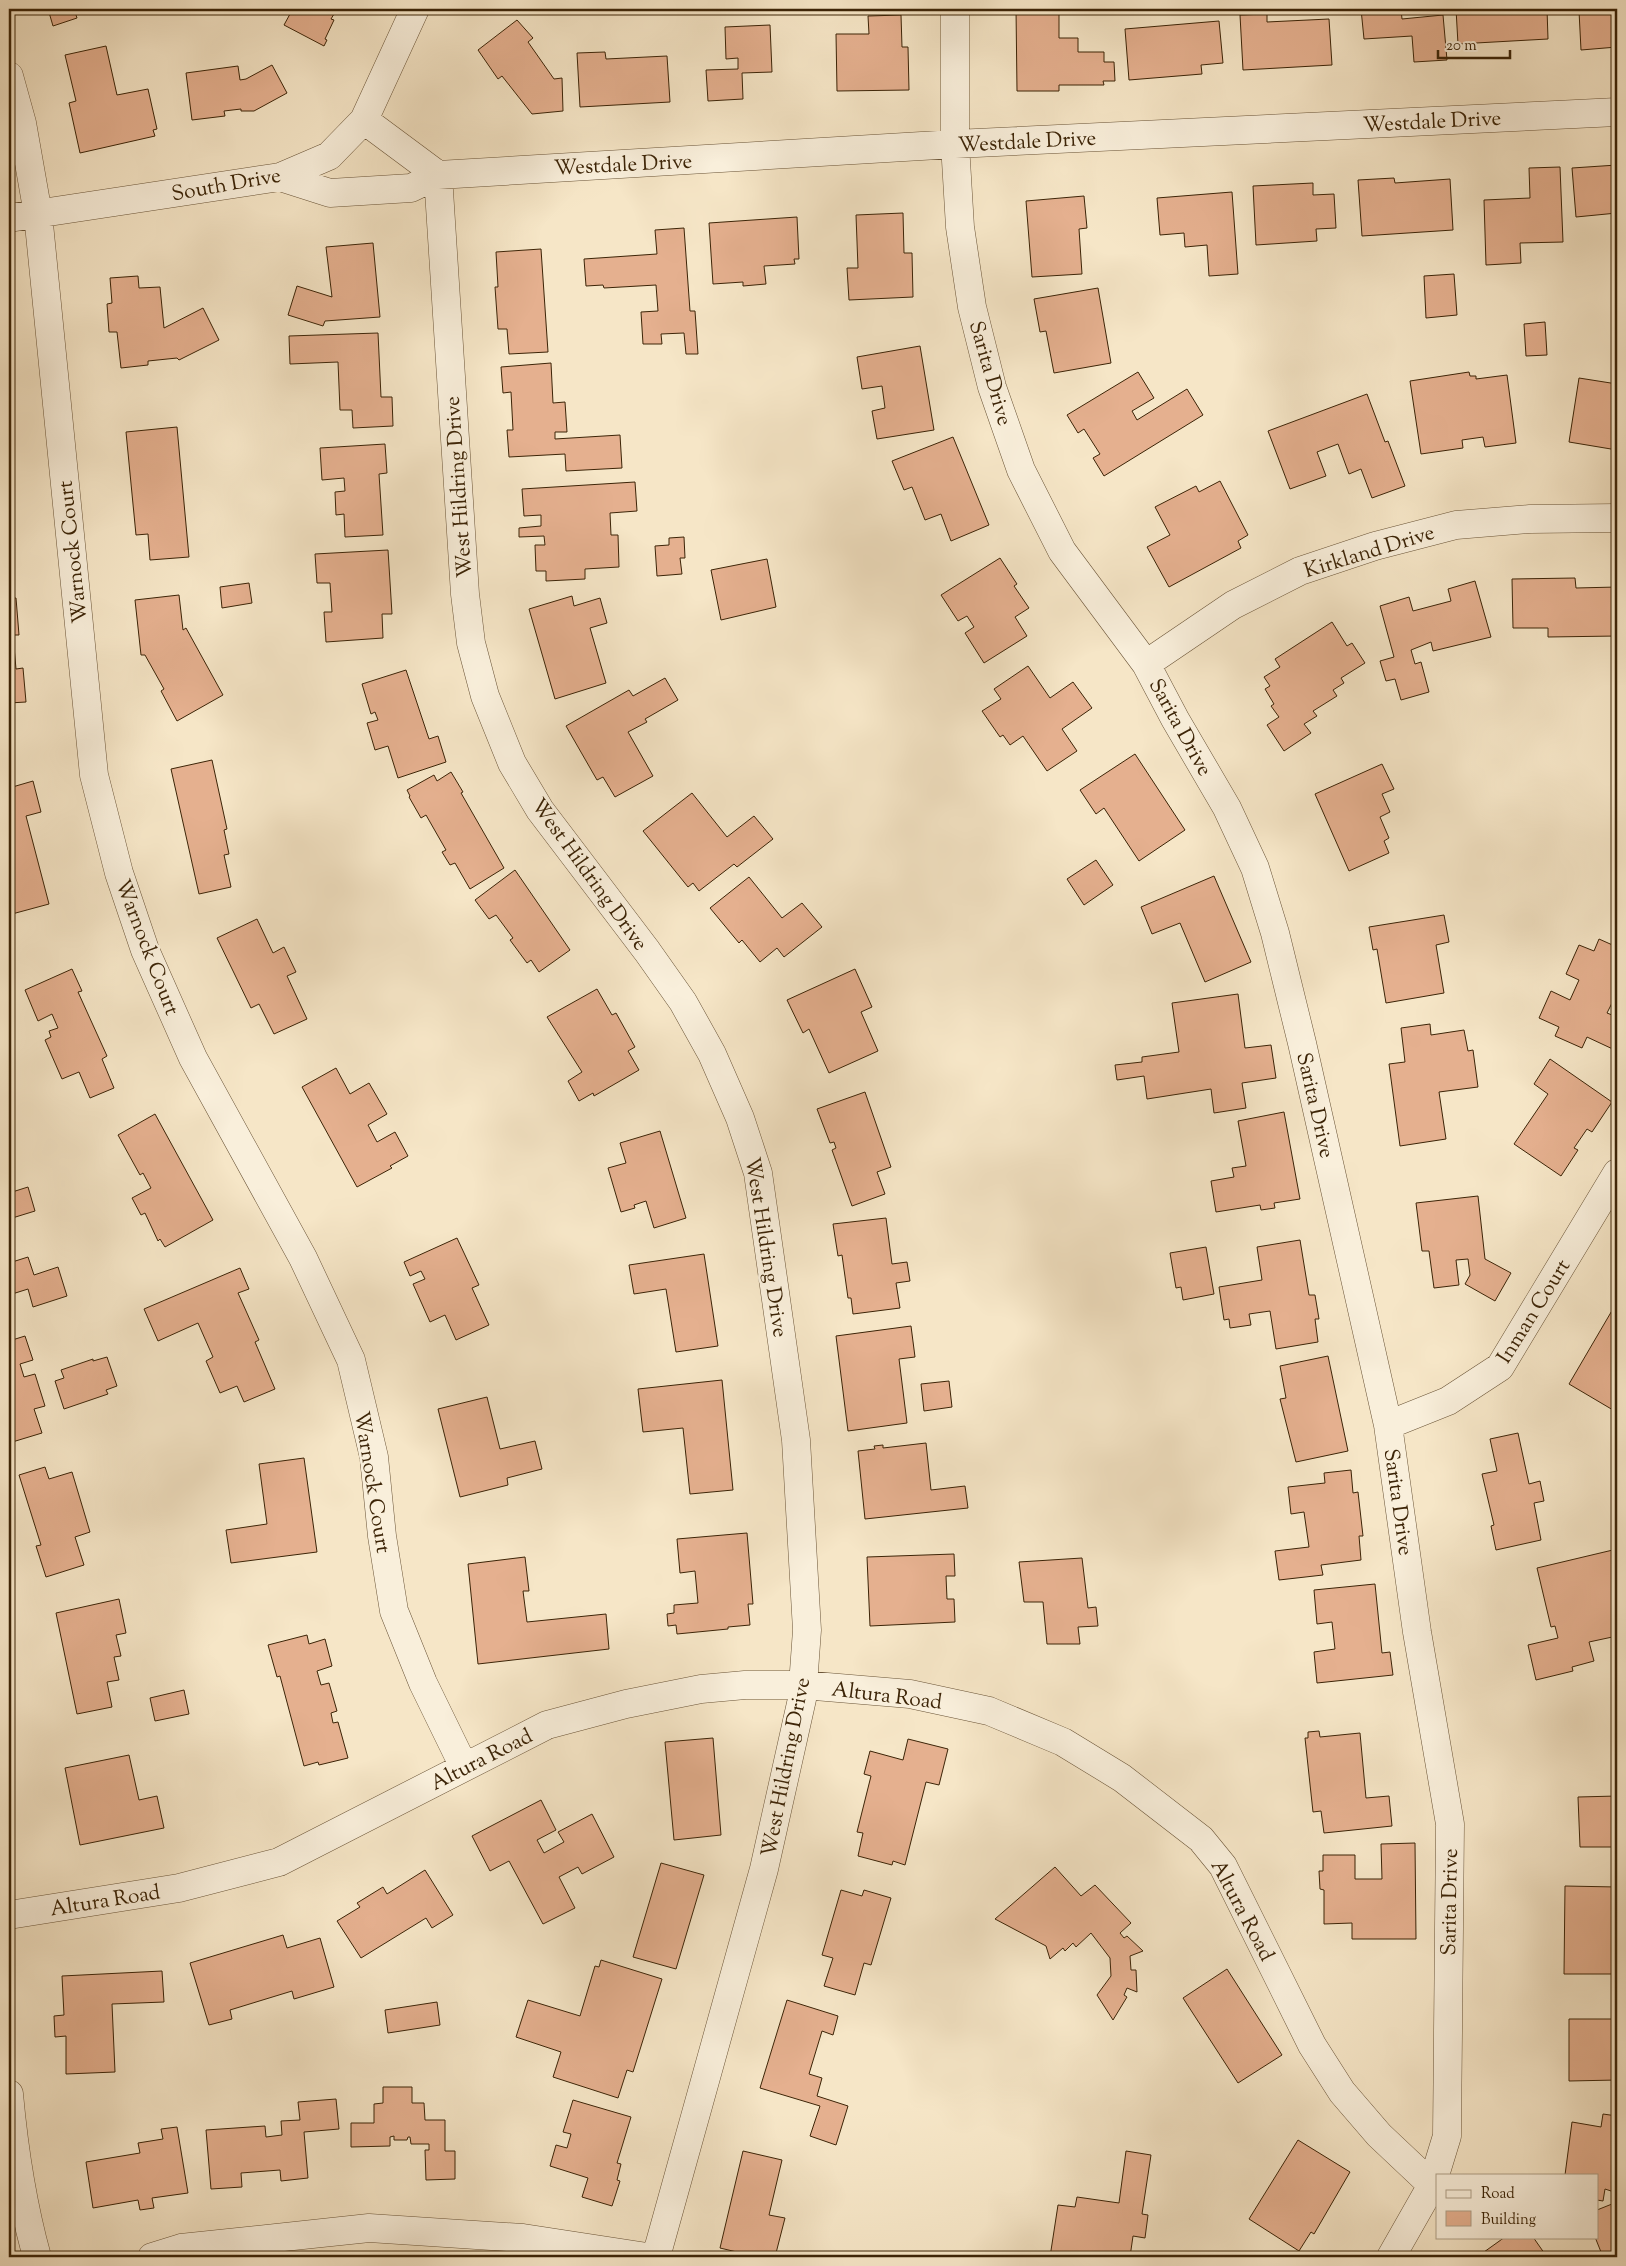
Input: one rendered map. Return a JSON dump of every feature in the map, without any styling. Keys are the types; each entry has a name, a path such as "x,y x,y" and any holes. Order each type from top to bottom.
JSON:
{"street":[{"name":"South Drive","path":"9,218 280,177 329,156 364,120 416,9"},
{"name":"Sarita Drive","path":"955,9 955,144 960,227 972,308 992,387 1021,470 1062,551 1146,664 1174,719 1227,808 1255,868 1275,933 1302,1043 1388,1425 1417,1632 1450,1824 1448,2136 1432,2185 1391,2257"},
{"name":"Warnock Court","path":"9,76 22,123 38,214 94,775 118,873 145,950 193,1058 303,1258 351,1360 374,1457 382,1536 394,1611 423,1683 464,1767"},
{"name":"Westdale Drive","path":"280,177 330,193 411,188 438,175 955,144 1617,112"},
{"path":"364,120 438,175"},
{"name":"West Hildring Drive","path":"438,175 465,594 471,643 485,696 512,763 540,810 683,1002 712,1054 740,1118 758,1173 796,1440 807,1630 802,1699 764,1869 656,2257"},
{"name":"Kirkland Drive","path":"1146,664 1233,605 1300,571 1375,546 1456,525 1530,520 1617,518"},
{"name":"Inman Court","path":"1388,1425 1448,1401 1500,1367 1617,1173"},
{"name":"Altura Road","path":"9,1915 179,1888 278,1862 547,1725 626,1704 701,1689 745,1685 803,1685 910,1694 989,1710 1063,1742 1122,1778 1201,1839 1223,1866 1312,2045 1342,2092 1379,2135 1432,2185"},
{"path":"9,2094 26,2215 37,2257"},
{"path":"152,2257 181,2248 369,2228 522,2238 647,2257"}],"building":[{"path":"48,9 74,9 77,18 53,26"},
{"path":"284,9 337,9 331,19 334,20 325,39 327,40 324,46 284,25 290,14 283,11"},
{"path":"1016,9 1059,9 1059,38 1078,38 1078,52 1104,52 1104,62 1114,62 1115,81 1103,81 1104,85 1059,85 1059,91 1017,91"},
{"path":"1361,9 1401,9 1402,19 1443,15 1447,60 1414,62 1412,36 1364,39"},
{"path":"1456,9 1547,9 1548,39 1458,44"},
{"path":"1617,9 1617,47 1581,50 1579,11"},
{"path":"1267,14 1267,22 1329,19 1332,65 1243,70 1240,15"},
{"path":"901,15 902,47 908,47 909,90 837,91 836,34 869,34 868,16"},
{"path":"517,20 533,38 528,42 554,79 562,78 563,111 532,114 502,76 498,79 478,50"},
{"path":"1219,21 1223,63 1201,65 1202,74 1129,80 1125,29"},
{"path":"770,25 772,72 742,73 743,99 708,101 706,70 738,69 738,58 726,59 725,27"},
{"path":"106,46 117,95 148,89 157,129 153,130 155,136 80,153 69,103 76,101 65,55"},
{"path":"605,52 606,59 667,56 670,102 580,107 577,53"},
{"path":"272,65 287,93 254,111 241,111 241,109 224,111 225,116 192,120 186,73 238,66 240,80 246,79"},
{"path":"1617,165 1617,213 1576,217 1572,168"},
{"path":"1560,167 1563,242 1520,243 1521,263 1486,265 1484,200 1530,198 1529,168"},
{"path":"1394,178 1395,183 1450,179 1453,230 1362,236 1358,180"},
{"path":"1313,183 1313,195 1334,194 1336,228 1316,229 1317,241 1256,245 1253,186"},
{"path":"1232,192 1238,274 1209,276 1207,245 1185,247 1184,233 1160,235 1157,198"},
{"path":"1084,196 1087,228 1079,229 1082,274 1032,277 1026,201"},
{"path":"903,213 904,253 912,253 913,297 849,300 847,268 858,268 856,215"},
{"path":"797,217 799,259 794,259 795,264 764,266 766,284 743,286 743,282 713,284 709,223"},
{"path":"684,228 690,311 695,311 698,354 686,354 684,333 661,334 662,344 643,344 641,312 658,311 656,285 604,288 603,285 586,286 584,259 657,254 655,230"},
{"path":"373,243 380,317 325,321 323,326 288,315 297,286 332,297 326,247"},
{"path":"541,249 548,352 509,354 507,329 498,329 495,287 498,287 496,252"},
{"path":"1454,274 1457,315 1426,318 1424,276"},
{"path":"138,276 139,288 160,287 164,328 203,308 219,340 179,360 177,358 148,361 148,365 121,368 117,332 109,332 107,304 112,303 110,278"},
{"path":"1098,288 1111,363 1054,373 1046,331 1040,332 1034,299"},
{"path":"1545,322 1547,355 1526,356 1524,324"},
{"path":"378,333 381,397 392,397 393,426 353,428 352,410 340,410 338,362 290,364 289,336"},
{"path":"920,346 934,430 877,439 872,411 885,408 882,386 862,389 857,357"},
{"path":"551,363 553,403 565,402 567,432 555,432 555,439 620,435 622,468 566,471 565,454 509,457 507,430 513,430 511,392 503,393 501,367"},
{"path":"1138,372 1154,398 1132,411 1137,420 1187,389 1203,415 1104,476 1093,458 1100,454 1084,429 1078,433 1067,415"},
{"path":"1469,372 1470,376 1476,376 1476,379 1507,375 1516,443 1485,447 1483,437 1462,440 1463,448 1421,454 1410,381"},
{"path":"1579,378 1617,384 1617,450 1569,442"},
{"path":"1367,394 1385,442 1388,441 1405,486 1372,498 1361,469 1349,474 1338,444 1317,452 1326,476 1290,489 1268,431"},
{"path":"177,427 189,557 150,560 148,534 136,535 126,432"},
{"path":"953,437 989,525 951,541 941,514 925,520 912,487 904,490 892,461"},
{"path":"385,444 387,473 379,474 383,535 345,537 344,514 336,515 335,492 345,491 344,478 322,480 320,448"},
{"path":"1220,481 1248,535 1238,541 1241,548 1169,587 1147,547 1170,535 1155,507 1196,486 1199,492"},
{"path":"635,482 637,511 610,513 611,535 618,535 619,567 585,569 585,579 546,581 546,571 536,571 535,545 545,545 544,536 519,537 519,528 541,526 541,515 524,516 522,489"},
{"path":"684,537 685,558 680,558 682,574 657,576 655,546 669,545 669,538"},
{"path":"388,550 392,614 382,614 383,638 326,642 324,612 332,612 330,583 317,583 315,554"},
{"path":"1000,558 1017,584 1014,586 1029,608 1015,617 1027,636 984,663 965,633 974,627 967,616 958,621 941,595"},
{"path":"767,559 776,607 721,620 711,570"},
{"path":"1575,578 1576,588 1617,587 1617,636 1548,637 1548,628 1513,628 1512,579"},
{"path":"1475,581 1491,637 1433,651 1431,642 1411,650 1415,664 1421,662 1429,692 1401,700 1395,679 1386,681 1380,661 1394,657 1380,606 1409,597 1413,611 1451,601 1448,589"},
{"path":"249,583 252,603 222,608 220,587"},
{"path":"179,595 183,630 186,628 223,695 177,721 161,691 164,689 145,655 141,655 135,600"},
{"path":"572,596 574,606 600,598 607,623 590,628 606,683 555,699 529,609"},
{"path":"9,598 16,598 19,635 13,635 16,669 23,668 26,702 9,703"},
{"path":"1332,622 1347,646 1352,643 1365,663 1341,678 1344,683 1333,690 1337,696 1313,711 1317,716 1304,724 1311,733 1284,751 1267,725 1279,717 1271,706 1274,704 1265,689 1270,686 1264,677 1280,667 1275,659"},
{"path":"1028,666 1050,698 1073,682 1092,708 1062,729 1077,751 1047,771 1023,736 1010,745 1003,735 1000,737 982,711 1001,699 994,689"},
{"path":"406,670 429,739 438,736 446,762 398,778 388,746 375,750 367,723 378,720 375,712 371,714 362,684"},
{"path":"665,678 678,700 645,719 647,722 628,732 653,776 615,797 603,777 597,780 566,726 629,690 633,696"},
{"path":"1135,754 1185,830 1139,861 1104,808 1096,814 1080,790"},
{"path":"212,760 227,829 224,830 229,854 224,855 231,887 199,894 171,769"},
{"path":"1382,764 1394,789 1382,794 1390,812 1380,817 1389,838 1384,841 1389,853 1349,871 1315,794"},
{"path":"451,772 504,868 470,889 455,863 450,865 442,852 446,850 426,815 421,818 407,790 434,775 437,781"},
{"path":"33,781 41,812 26,816 49,904 12,914 11,910 9,911 9,788"},
{"path":"692,793 727,837 754,816 773,839 737,867 734,864 699,891 693,883 688,887 643,831"},
{"path":"1096,860 1113,885 1084,905 1067,879"},
{"path":"515,870 570,950 539,972 531,960 527,963 510,940 513,938 496,915 489,919 475,900"},
{"path":"1214,876 1251,962 1205,982 1180,923 1152,934 1141,907"},
{"path":"749,877 782,918 802,903 822,927 784,957 777,948 760,962 742,940 739,943 710,908"},
{"path":"1444,915 1449,942 1436,945 1444,993 1386,1003 1377,949 1373,950 1369,927"},
{"path":"257,919 273,953 284,947 296,972 287,976 307,1019 274,1034 259,1004 251,1008 217,938"},
{"path":"1599,939 1617,947 1617,995 1607,1013 1617,1017 1617,1051 1587,1037 1582,1048 1555,1036 1559,1027 1539,1018 1551,991 1570,1000 1579,980 1566,974 1579,945 1594,951"},
{"path":"72,969 82,991 78,992 107,1056 102,1059 114,1088 90,1098 79,1072 62,1079 45,1040 51,1037 49,1031 58,1028 52,1014 38,1021 25,990"},
{"path":"855,969 872,1007 861,1012 878,1051 829,1073 809,1029 803,1033 787,1000"},
{"path":"597,989 612,1015 616,1013 635,1047 628,1051 639,1070 594,1096 593,1093 579,1101 568,1081 582,1072 547,1017"},
{"path":"1238,994 1245,1048 1271,1045 1276,1078 1242,1083 1246,1108 1214,1113 1211,1089 1147,1099 1144,1076 1117,1080 1115,1065 1142,1062 1142,1057 1179,1052 1172,1003"},
{"path":"1430,1024 1431,1035 1464,1030 1468,1051 1473,1050 1478,1087 1439,1092 1446,1139 1400,1146 1389,1064 1405,1062 1401,1028"},
{"path":"1550,1059 1612,1102 1592,1132 1587,1129 1574,1148 1578,1150 1561,1176 1514,1144 1548,1094 1534,1084"},
{"path":"336,1068 350,1094 369,1083 387,1114 368,1125 377,1142 395,1132 408,1156 390,1166 392,1168 357,1187 302,1087"},
{"path":"865,1092 891,1167 877,1172 885,1194 852,1206 832,1150 836,1148 834,1142 830,1143 817,1109"},
{"path":"1284,1112 1300,1199 1274,1203 1275,1208 1261,1210 1260,1205 1216,1212 1211,1181 1234,1177 1232,1168 1246,1166 1238,1121"},
{"path":"155,1114 213,1220 165,1247 160,1239 158,1241 145,1213 141,1215 132,1198 151,1188 143,1173 140,1175 118,1135"},
{"path":"660,1131 686,1218 654,1228 646,1201 634,1205 635,1208 621,1212 608,1168 626,1163 620,1143"},
{"path":"28,1187 35,1211 9,1219 9,1193"},
{"path":"1478,1196 1485,1259 1511,1273 1495,1301 1465,1284 1470,1275 1468,1259 1456,1260 1459,1285 1434,1288 1429,1251 1422,1251 1416,1203"},
{"path":"886,1218 892,1264 907,1262 910,1281 896,1283 900,1308 853,1314 851,1298 848,1298 842,1255 838,1256 833,1224"},
{"path":"457,1238 479,1285 472,1288 489,1325 456,1340 445,1315 430,1322 413,1284 425,1279 421,1271 410,1276 404,1262"},
{"path":"1300,1240 1309,1295 1315,1295 1319,1319 1315,1319 1318,1342 1276,1349 1270,1311 1249,1314 1251,1325 1230,1328 1229,1319 1224,1320 1219,1287 1262,1280 1257,1247"},
{"path":"1206,1247 1214,1294 1183,1300 1181,1287 1176,1288 1170,1253"},
{"path":"704,1254 718,1346 676,1352 666,1289 634,1294 629,1265"},
{"path":"28,1257 34,1275 58,1267 67,1296 33,1307 28,1289 9,1295 9,1263"},
{"path":"240,1268 249,1289 238,1293 259,1340 255,1342 275,1389 244,1402 237,1386 220,1393 206,1361 213,1357 198,1323 158,1341 144,1309"},
{"path":"1617,1302 1617,1403 1613,1410 1569,1384"},
{"path":"911,1326 915,1357 899,1359 907,1423 848,1431 836,1336"},
{"path":"25,1336 33,1360 20,1364 24,1377 35,1374 45,1406 34,1409 42,1433 9,1443 9,1341"},
{"path":"1328,1356 1348,1451 1296,1462 1280,1399 1286,1398 1280,1366"},
{"path":"107,1357 117,1386 106,1390 108,1394 64,1409 55,1381 64,1378 61,1370 93,1359 93,1361"},
{"path":"722,1380 733,1490 690,1494 683,1428 643,1432 638,1389"},
{"path":"949,1381 952,1407 924,1411 921,1384"},
{"path":"487,1397 500,1449 535,1441 542,1469 507,1478 508,1485 460,1497 438,1409"},
{"path":"1518,1433 1529,1484 1540,1481 1544,1501 1534,1503 1541,1540 1496,1550 1491,1526 1494,1525 1482,1474 1497,1471 1490,1439"},
{"path":"926,1443 931,1490 965,1486 968,1508 865,1519 858,1451 875,1449 874,1446 883,1445 883,1448"},
{"path":"304,1458 317,1552 231,1563 226,1530 267,1524 259,1464"},
{"path":"45,1467 49,1479 72,1472 90,1532 75,1537 84,1565 46,1577 36,1546 41,1545 19,1475"},
{"path":"1351,1470 1353,1493 1358,1492 1363,1536 1359,1536 1361,1560 1321,1565 1323,1575 1279,1580 1275,1551 1309,1547 1304,1512 1291,1514 1288,1487 1325,1483 1324,1473"},
{"path":"747,1533 753,1604 748,1604 750,1625 677,1634 676,1625 668,1626 667,1614 674,1613 674,1605 698,1603 695,1571 680,1573 677,1539"},
{"path":"1617,1549 1617,1595 1615,1595 1617,1604 1617,1636 1589,1642 1594,1661 1572,1667 1573,1671 1536,1680 1528,1645 1558,1638 1555,1626 1551,1627 1537,1568"},
{"path":"954,1554 955,1576 946,1576 947,1599 954,1599 955,1622 870,1626 867,1557"},
{"path":"525,1557 529,1591 523,1591 527,1622 606,1614 609,1649 478,1664 468,1564"},
{"path":"1082,1558 1088,1608 1096,1607 1098,1626 1078,1627 1080,1644 1047,1644 1043,1602 1024,1602 1019,1562"},
{"path":"1375,1584 1382,1653 1390,1652 1393,1675 1317,1683 1314,1652 1335,1649 1332,1622 1317,1624 1314,1590"},
{"path":"119,1599 126,1633 116,1635 121,1656 114,1657 119,1680 107,1682 112,1707 77,1714 56,1613"},
{"path":"307,1635 309,1644 325,1639 332,1666 317,1671 321,1685 329,1683 337,1711 331,1713 333,1723 338,1722 348,1758 319,1765 318,1762 304,1766 280,1676 277,1677 268,1645"},
{"path":"184,1690 189,1714 155,1721 150,1698"},
{"path":"1319,1731 1320,1737 1360,1733 1366,1798 1389,1796 1392,1826 1324,1833 1321,1811 1313,1812 1305,1738 1308,1738 1308,1732"},
{"path":"713,1738 721,1835 674,1840 665,1742"},
{"path":"908,1739 948,1749 939,1785 926,1782 905,1865 893,1861 892,1865 858,1856 863,1833 857,1832 871,1776 864,1774 870,1751 903,1760"},
{"path":"129,1755 139,1800 157,1796 164,1828 80,1845 65,1768"},
{"path":"1617,1796 1617,1847 1580,1847 1578,1797"},
{"path":"541,1800 556,1830 537,1840 544,1853 564,1842 558,1832 592,1814 614,1857 582,1874 578,1867 559,1877 575,1908 543,1924 509,1861 490,1871 472,1836"},
{"path":"1415,1843 1416,1939 1352,1939 1352,1923 1324,1924 1324,1890 1320,1889 1319,1871 1323,1871 1323,1855 1355,1855 1355,1879 1382,1879 1381,1844"},
{"path":"661,1863 704,1875 676,1969 633,1957"},
{"path":"1055,1867 1081,1896 1095,1885 1131,1923 1120,1933 1124,1938 1127,1936 1143,1951 1130,1956 1131,1970 1136,1970 1137,1992 1127,1988 1124,1995 1127,1997 1113,2020 1097,1995 1111,1976 1110,1958 1091,1933 1076,1947 1073,1943 1065,1951 1063,1948 1050,1959 1046,1946 995,1919"},
{"path":"425,1870 453,1915 432,1928 426,1918 361,1958 337,1921 360,1907 357,1903 383,1887 387,1894"},
{"path":"1565,1886 1617,1887 1617,1974 1564,1974"},
{"path":"841,1890 862,1896 864,1890 891,1898 871,1965 864,1963 855,1995 824,1986 833,1958 822,1955"},
{"path":"283,1935 287,1948 320,1938 334,1987 294,1999 292,1991 230,2010 232,2019 209,2025 190,1963"},
{"path":"601,1960 662,1979 633,2072 627,2070 618,2098 553,2077 561,2052 516,2037 528,2000 580,2016 595,1966 599,1967"},
{"path":"1227,1969 1282,2055 1238,2083 1183,1998"},
{"path":"162,1971 164,2002 112,2004 115,2072 66,2074 66,2036 55,2037 54,2016 64,2015 62,1976"},
{"path":"787,2000 838,2016 833,2035 822,2031 809,2074 822,2078 817,2096 848,2106 836,2145 810,2136 820,2106 760,2088"},
{"path":"437,2002 440,2025 388,2033 385,2010"},
{"path":"1569,2019 1617,2019 1617,2080 1569,2081"},
{"path":"383,2087 412,2087 412,2103 424,2103 425,2120 445,2120 445,2151 455,2151 455,2179 426,2180 425,2150 429,2150 429,2144 411,2144 410,2137 407,2140 394,2140 394,2136 390,2137 390,2146 351,2147 351,2123 374,2123 374,2104 383,2103"},
{"path":"336,2099 339,2129 304,2132 308,2178 281,2181 280,2170 241,2173 242,2187 211,2189 206,2130 265,2126 266,2137 282,2135 281,2121 300,2120 298,2102"},
{"path":"573,2100 631,2117 617,2163 621,2164 617,2180 620,2181 612,2206 582,2197 588,2178 550,2166 556,2145 567,2148 571,2134 563,2132"},
{"path":"1603,2114 1617,2116 1617,2193 1605,2189 1603,2201 1598,2200 1598,2174 1565,2174 1572,2122 1601,2127"},
{"path":"177,2127 188,2193 152,2198 154,2208 140,2210 138,2200 93,2208 86,2162 140,2153 138,2143 163,2139 161,2129"},
{"path":"1298,2140 1350,2172 1314,2234 1311,2232 1299,2251 1249,2219"},
{"path":"743,2151 782,2160 769,2215 785,2218 775,2257 758,2257 720,2248"},
{"path":"1126,2151 1151,2155 1142,2214 1148,2215 1145,2238 1133,2236 1130,2257 1050,2257 1058,2205 1075,2207 1077,2197 1119,2203"},
{"path":"1617,2202 1617,2257 1603,2257 1595,2238 1598,2238 1598,2210"},
{"path":"1504,2238 1534,2238 1547,2257 1477,2257"}]}
